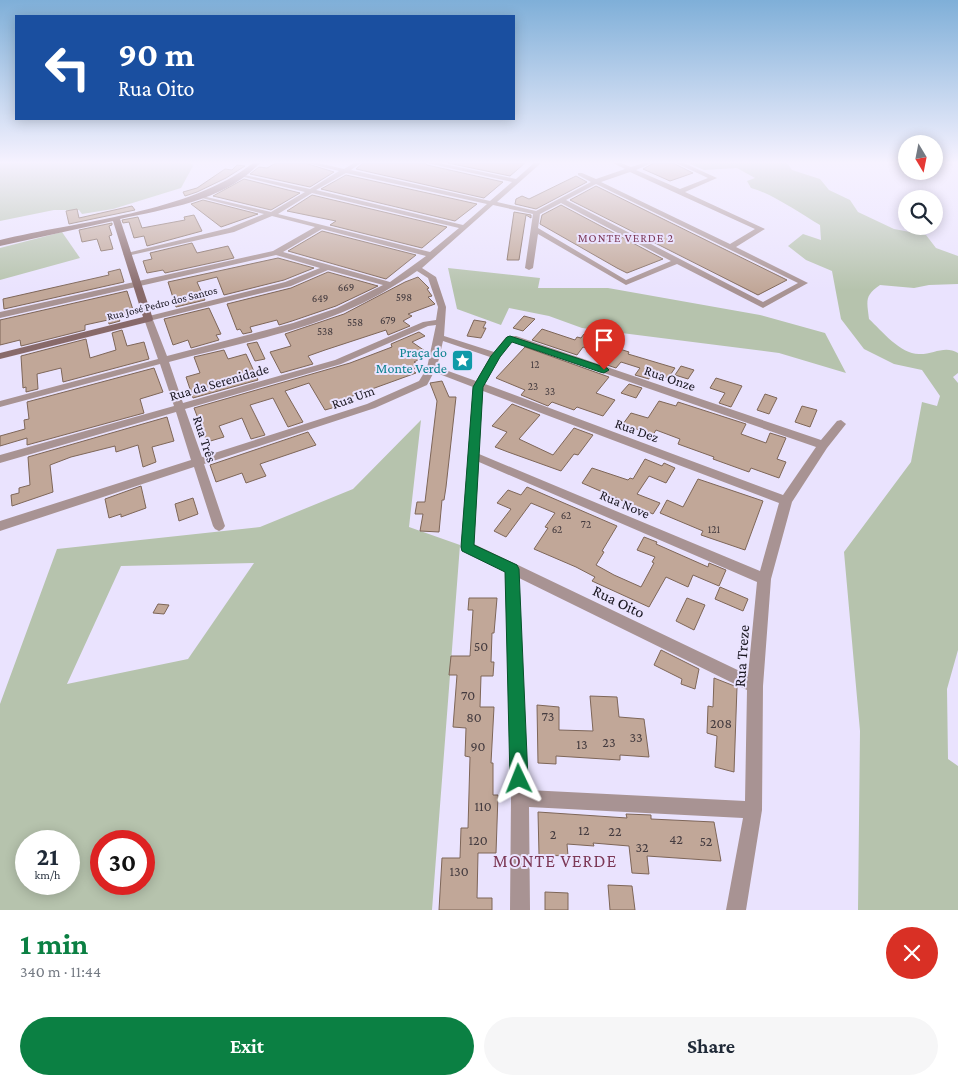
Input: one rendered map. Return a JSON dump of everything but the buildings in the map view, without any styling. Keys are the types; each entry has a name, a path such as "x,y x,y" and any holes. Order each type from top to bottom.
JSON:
{"street":[{"path":"0,243 116,218 164,205"},
{"path":"238,205 432,255"},
{"path":"127,254 231,230 272,214 286,205"},
{"path":"372,205 463,227"},
{"path":"0,404 314,319 340,310 391,285 417,268 488,205"},
{"path":"502,205 537,213 551,205"},
{"path":"571,205 763,305 804,283 647,205"},
{"path":"709,205 761,229 731,246"},
{"path":"529,268 537,213"},
{"name":"Rua Três","path":"116,218 136,284 164,360 219,526"},
{"path":"0,316 276,253 321,227"},
{"path":"535,229 626,283 677,261"},
{"path":"276,253 391,285"},
{"name":"Rua José Pedro dos Santos","path":"0,356 288,284 329,267"},
{"name":"Rua Um","path":"197,464 371,406 423,383 432,368 439,337 442,307 432,277 417,268"},
{"name":"Rua da Serenidade","path":"0,459 338,362 426,324 441,322"},
{"path":"439,337 496,356 478,387 474,456"},
{"name":"Rua Onze","path":"496,356 509,339 513,338 823,445"},
{"name":"Rua Dez","path":"432,368 478,387 786,501"},
{"name":"Rua Treze","path":"736,910 753,810 756,686 764,578 786,501 823,445 841,424"},
{"name":"Rua Oito","path":"474,456 467,547 756,686"},
{"name":"Rua Nove","path":"474,456 764,578"},
{"path":"0,526 197,464"},
{"path":"512,569 520,798 520,910"},
{"path":"520,798 753,810"}],"green space":[{"path":"0,205 124,205 82,214 79,210 54,210 0,221"},
{"path":"788,205 854,205 858,212 898,230 898,235 926,235 936,248 958,256 958,284 929,285 914,288 880,285 871,292 867,303 869,319 892,341 906,351 925,354 949,350 958,353 958,373 953,377 958,383 958,650 947,689 948,759 958,766 958,910 858,910 860,731 844,552 911,462 922,402 937,406 940,396 922,370 894,364 864,349 841,319 832,271 806,260 788,246 803,234 821,240 820,225"},
{"path":"62,232 80,258 0,280 0,248"},
{"path":"448,268 540,278 538,288 608,288 760,315 825,333 846,373 779,353 582,328 549,316 509,308 501,325 457,309"},
{"path":"421,420 409,527 460,545 432,910 0,910 0,704 57,549 260,527 353,489","holes":["254,563 188,659 67,684 121,566"]}],"place":[{"name":"Praça do Monte Verde","path":"463,360"}],"district":[{"name":"MONTE VERDE 2","path":"626,238"},
{"name":"MONTE VERDE","path":"555,861"}],"route":[{"path":"519,779 512,569 467,547 478,387 496,356 509,339 513,338 604,370"}]}
